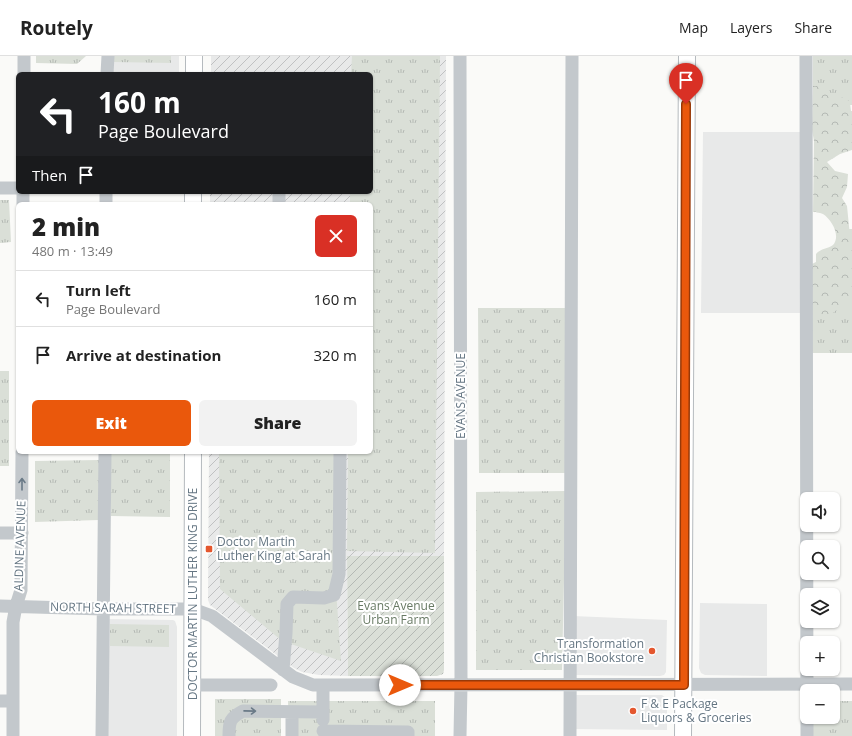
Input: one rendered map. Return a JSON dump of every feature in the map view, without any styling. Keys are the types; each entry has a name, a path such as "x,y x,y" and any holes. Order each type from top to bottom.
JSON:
{"main road":[{"path":"194,56 194,72"},
{"path":"683,736 687,56"},
{"name":"DOCTOR MARTIN LUTHER KING DRIVE","path":"192,736 193,454"}],"street":[{"path":"24,56 24,72"},
{"path":"107,72 108,56"},
{"name":"EVANS AVENUE","path":"460,56 460,736"},
{"path":"570,736 572,56"},
{"path":"806,56 806,684"},
{"path":"0,188 16,188"},
{"name":"ALDINE AVENUE","path":"13,736 7,701 13,622 21,590 22,454"},
{"path":"102,736 103,609 105,585 105,454"},
{"path":"283,670 287,604 293,597 324,598 334,595 339,574 340,454"},
{"path":"0,533 22,533"},
{"name":"NORTH SARAH STREET","path":"0,606 103,609 193,609 212,616 293,678 313,685 800,685"},
{"name":"NORTH SARAH STREET","path":"840,684 852,684"},
{"path":"193,685 270,685"},
{"path":"323,685 323,733 408,732 408,736"},
{"path":"229,736 229,726 233,716 243,710 323,712"},
{"path":"292,712 292,736"},
{"path":"806,724 806,736"}],"shaded area":[{"path":"111,56 179,56 179,72 111,72"},
{"path":"211,56 446,56 444,556 347,556 348,676 319,675 302,672 294,668 210,605 208,600 209,454 373,454 373,202 210,202 210,194 373,194 373,72 211,72"},
{"path":"703,132 803,132 804,313 701,313"},
{"path":"700,603 767,604 767,676 705,675 701,673 699,668"},
{"path":"573,616 667,620 666,672 664,675 660,676 573,675"},
{"path":"105,619 175,621 177,627 177,736 106,736"},
{"path":"573,695 662,695 666,698 667,702 667,730 572,729"}],"green space":[{"path":"36,56 86,56 77,64 36,63"},
{"path":"113,56 171,56 171,63 113,62"},
{"path":"352,56 440,56 435,553 347,551 348,454 373,454 373,202 350,202 350,194 373,194 373,72 351,72"},
{"path":"813,56 852,56 852,105 813,105"},
{"path":"813,86 819,86 836,97 846,98 850,103 852,111 852,150 840,154 827,162 835,171 848,174 847,187 842,198 847,206 850,236 852,236 852,300 846,306 841,306 831,314 820,318 811,317 812,264 816,262 816,254 833,245 836,233 832,224 823,214 813,212"},
{"path":"0,200 9,200 11,242 0,243"},
{"path":"847,229 852,229 852,353 811,353 811,317"},
{"path":"478,308 566,308 567,473 479,473"},
{"path":"0,371 9,371 9,466 0,466"},
{"path":"110,454 170,454 170,517 111,516"},
{"path":"219,454 335,454 336,589 341,661 282,641 220,589"},
{"path":"99,460 99,520 35,522 35,461"},
{"path":"566,491 562,670 476,670 476,492"},
{"name":"Evans Avenue Urban Farm","path":"347,556 444,556 443,674 437,676 348,676"},
{"path":"110,624 169,625 169,647 110,646"},
{"path":"215,699 281,699 281,736 215,736"},
{"path":"288,701 435,701 435,736 289,736"},
{"path":"840,701 852,701 852,736 811,736 811,724 840,724"}],"place":[{"name":"Doctor Martin Luther King at Sarah","path":"209,549"},
{"name":"Transformation Christian Bookstore","path":"652,651"},
{"name":"F & E Package Liquors & Groceries","path":"633,711"}],"route":[{"path":"400,685 684,685 686,104"}]}
